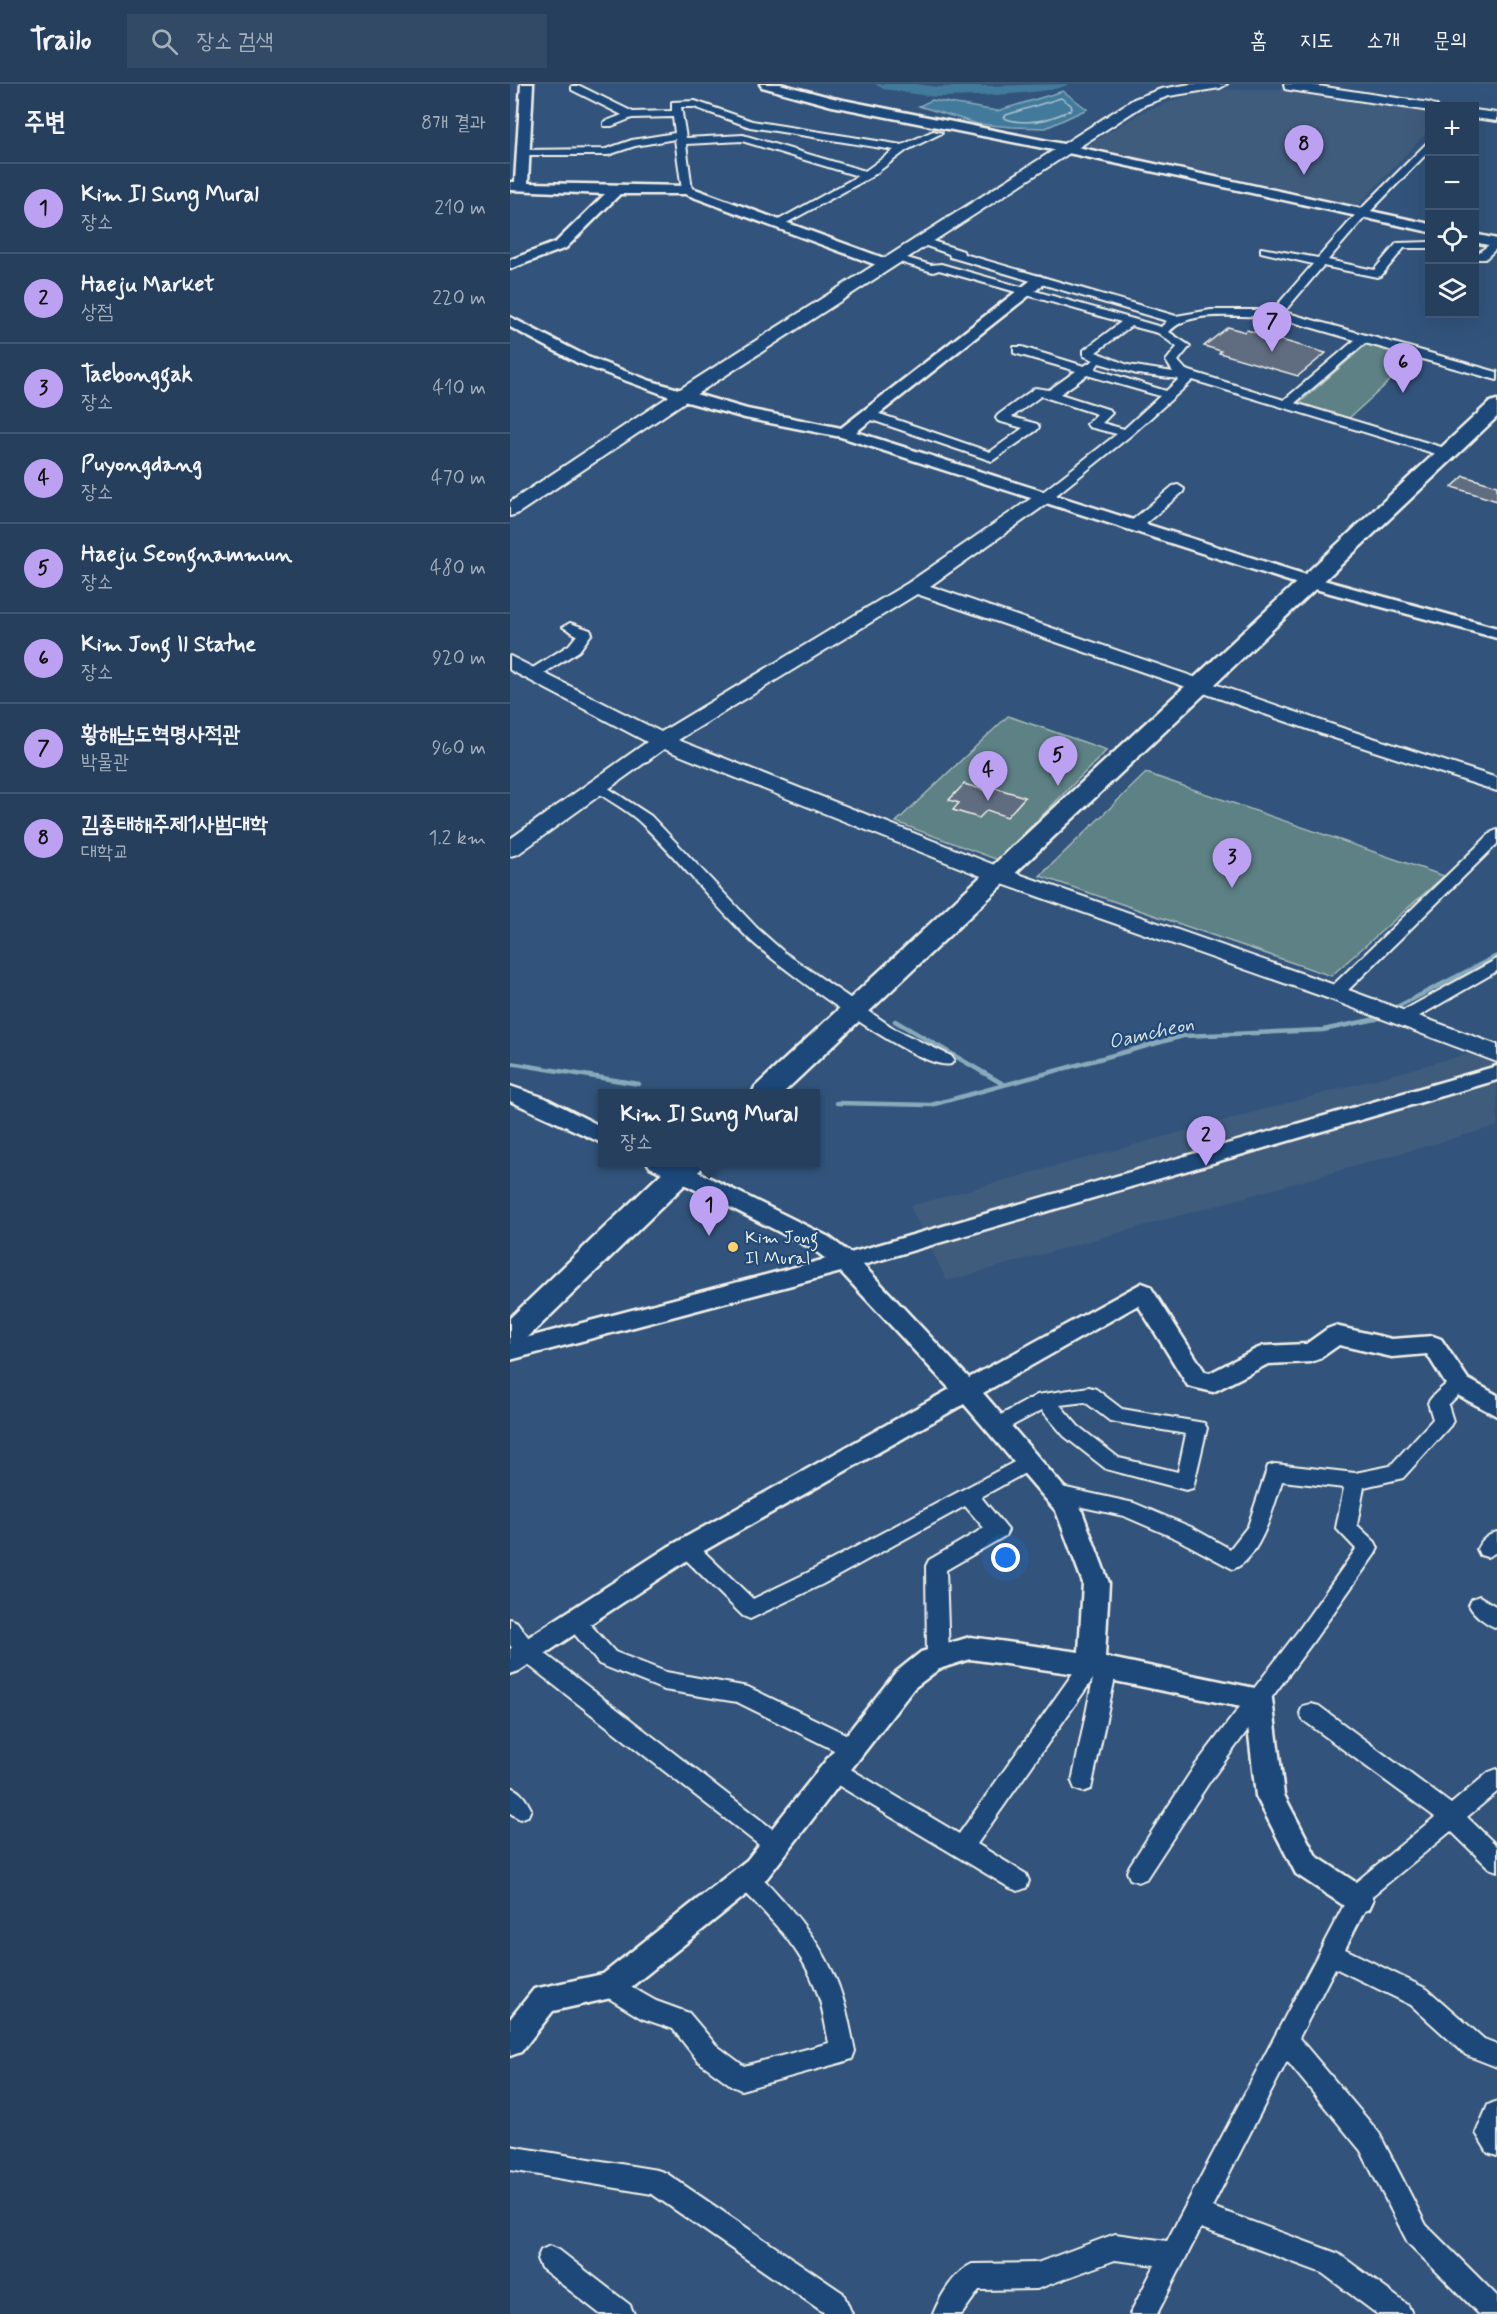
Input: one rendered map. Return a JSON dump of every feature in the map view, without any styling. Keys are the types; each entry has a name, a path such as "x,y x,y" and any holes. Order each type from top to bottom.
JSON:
{"main road":[{"path":"510,510 682,395 1152,96 1184,88 1220,84"},
{"path":"1286,84 1425,106"},
{"path":"1479,115 1497,117"},
{"path":"770,1089 1447,453 1493,415"},
{"path":"510,849 663,741 915,587 1045,497"},
{"path":"915,587 1335,732 1497,785"},
{"path":"510,662 663,741 999,875 1374,1007 1497,1054"},
{"path":"510,1336 675,1167"}],"street":[{"path":"527,84 523,153 515,187 687,190 779,224 892,261 933,269 937,266 1163,331 1164,334 1184,346 1172,361 1177,370 1190,376 1447,453"},
{"path":"766,84 832,102 1068,149 1425,227"},
{"path":"576,88 631,115"},
{"path":"687,190 676,104 695,104 750,124 903,148"},
{"path":"608,124 631,115 677,114"},
{"path":"779,224 867,175 903,148 937,133"},
{"path":"523,153 608,152 614,148 637,144 660,136 680,139 743,138 867,175"},
{"path":"1276,314 1362,214 1425,148"},
{"path":"510,265 561,245 616,190"},
{"path":"1479,239 1497,243"},
{"path":"922,241 959,253 954,255 1177,320"},
{"path":"1479,257 1497,243"},
{"path":"1265,250 1377,274 1401,245 1425,245"},
{"path":"844,433 1040,280"},
{"path":"1163,331 1177,320 1188,317 1249,312 1276,314 1497,376"},
{"path":"510,321 584,360 682,395 795,425 844,433 1310,582 1497,633"},
{"path":"1130,321 1088,353 1100,360 1160,376 1190,376"},
{"path":"1285,405 1364,338"},
{"path":"1018,350 1168,395"},
{"path":"1051,395 1100,360"},
{"path":"1045,497 1126,433 1190,376"},
{"path":"867,414 992,457 1033,427 1002,418 1039,391 1106,412 1093,424 1126,433"},
{"path":"1135,525 1178,489"},
{"path":"533,674 574,648 585,633 570,627"},
{"path":"599,787 646,819 758,938 779,957 890,1034 945,1060"},
{"path":"1335,993 1497,835"},
{"path":"1403,1018 1497,964"},
{"path":"510,1351 846,1262 1497,1073"},
{"path":"510,1093 537,1103 598,1134"},
{"path":"678,1167 821,1243 846,1262 967,1391 1067,1506 1096,1583 1098,1667 1083,1782"},
{"path":"518,1657 687,1548 1142,1292 1197,1380 1214,1383 1264,1355 1311,1353 1335,1335 1392,1348 1433,1345 1459,1385 1497,1407"},
{"path":"1057,1494 1127,1509 1184,1533 1233,1561 1257,1529 1275,1472 1355,1481 1396,1472 1443,1421 1438,1403 1459,1385"},
{"path":"997,1426 1044,1400 1089,1394 1116,1416 1197,1428 1186,1482 1113,1464 1071,1431 1044,1400"},
{"path":"687,1548 750,1610 816,1578 1029,1462"},
{"path":"1138,1872 1202,1774 1259,1700 1368,1548 1346,1528 1355,1481"},
{"path":"938,1657 936,1566 998,1530 968,1496"},
{"path":"1479,1605 1497,1619"},
{"path":"574,1620 607,1658 664,1681 740,1693 852,1748"},
{"path":"510,1628 518,1657 776,1845"},
{"path":"510,2042 544,1999 610,1986 757,1869 905,1680 930,1660 970,1648 1098,1667 1259,1700"},
{"path":"962,1847 1098,1667"},
{"path":"1259,1700 1270,1796 1306,1865 1359,1900"},
{"path":"1311,1713 1452,1816 1497,1862"},
{"path":"834,1771 1018,1881"},
{"path":"1143,2314 1364,1889 1497,1779"},
{"path":"610,1986 649,2010 681,2022 707,2053 741,2078 843,2051 827,1988 810,1955 786,1917 746,1878"},
{"path":"1330,1954 1419,1997 1475,2047 1497,2056"},
{"path":"1285,2040 1370,2142 1417,2234 1497,2314"},
{"path":"1497,2113 1488,2133 1497,2144"},
{"path":"510,2158 657,2182 834,2302 839,2314"},
{"path":"1195,2213 1330,2263 1399,2314"},
{"path":"946,2314 972,2277 1037,2276 1115,2247 1174,2255"},
{"path":"550,2259 621,2314"}],"shaded area":[{"path":"1284,89 1425,110 1425,134 1358,205 1086,146 1145,111 1206,90"},
{"path":"1497,1046 1497,1126 947,1281 910,1206"}],"green space":[{"path":"1368,343 1417,356 1347,420 1296,406"},
{"path":"1008,716 1107,750 998,860 896,822"},
{"path":"1146,773 1444,876 1331,976 1040,876"}],"water":[{"path":"1063,91 1087,109 1046,128 978,124 919,106 932,100 997,111"}],"building":[{"path":"1228,327 1245,332 1247,330 1326,353 1298,376 1219,353 1221,351 1204,346"},
{"path":"1464,476 1497,486 1497,501 1452,487"},
{"path":"964,784 984,790 989,786 1025,797 1007,817 987,810 979,818 953,810 959,803 949,800"}],"waterway":[{"path":"883,84 938,92 1032,88 1060,84"},
{"name":"Oamcheon","path":"1393,1009 1497,956"},
{"name":"Oamcheon","path":"837,1103 931,1105 1183,1036 1323,1030 1376,1019 1383,1015"},
{"path":"895,1021 1003,1084"},
{"path":"510,1063 639,1084"}],"place":[{"name":"김종태해주제1사범대학","path":"1304,175"},
{"name":"황해남도혁명사적관","path":"1272,352"},
{"name":"Kim Jong Il Statue","path":"1403,393"},
{"name":"Haeju Seongnammun","path":"1058,786"},
{"name":"Puyongdang","path":"988,801"},
{"name":"Taebonggak","path":"1232,888"},
{"name":"Haeju Market","path":"1206,1166"},
{"name":"Kim Il Sung Mural","path":"709,1236"},
{"name":"Kim Jong Il Mural","path":"733,1247"}]}
